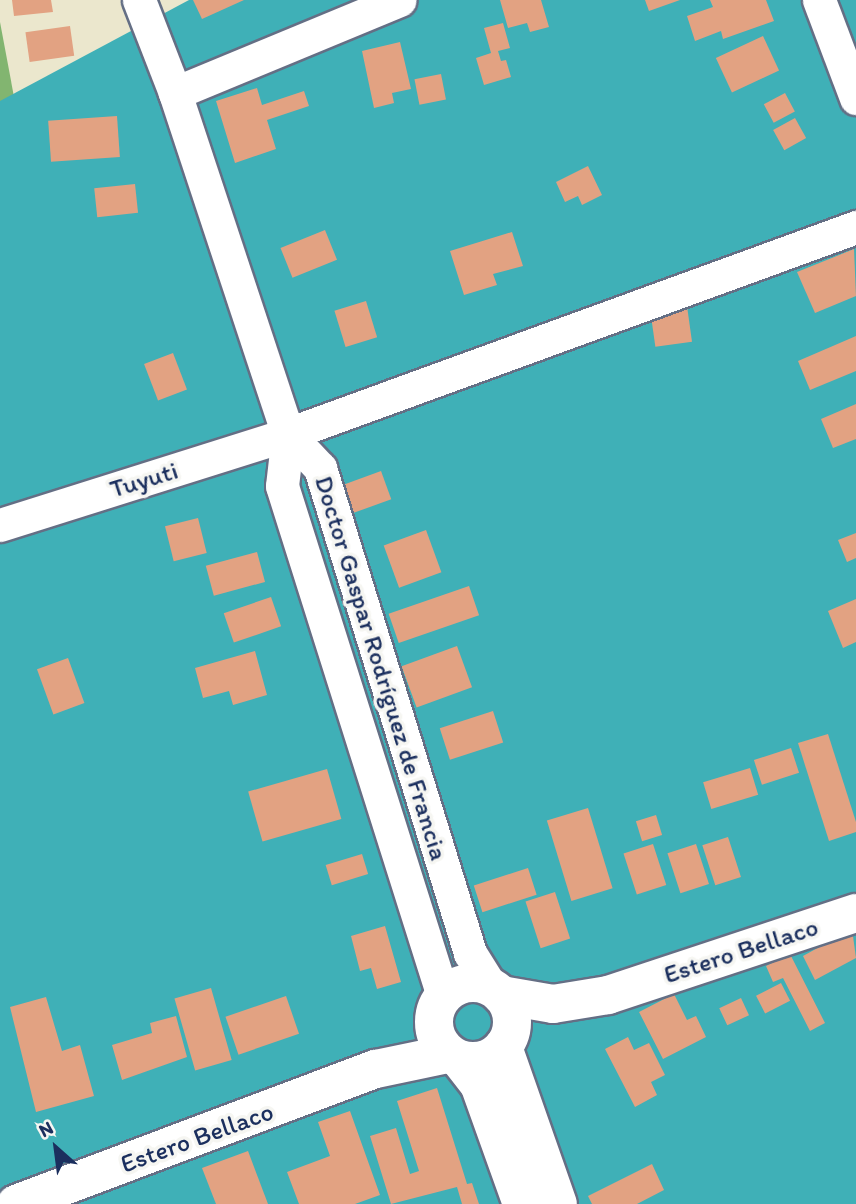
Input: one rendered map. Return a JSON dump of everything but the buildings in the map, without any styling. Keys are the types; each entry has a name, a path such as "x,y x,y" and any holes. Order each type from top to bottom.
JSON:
{"street":[{"path":"139,0 175,93 288,434"},
{"path":"175,93 400,0"},
{"path":"819,0 856,98"},
{"name":"Tuyuti","path":"0,525 288,434 856,227"},
{"name":"Doctor Gaspar Rodríguez de Francia","path":"288,434 282,486 440,1002"},
{"name":"Doctor Gaspar Rodríguez de Francia","path":"288,434 320,468 470,953 502,1015 558,1204"},
{"name":"Estero Bellaco","path":"502,1015 608,995 856,912"},
{"path":"454,1057 486,1059 502,1015 466,984 440,1002 434,1032 454,1057 479,1084 523,1204"},
{"name":"Estero Bellaco","path":"376,1069 440,1002"},
{"name":"Estero Bellaco","path":"16,1204 376,1069 454,1057"}],"green space":[{"path":"0,22 23,145 0,197"}],"water":[{"path":"189,0 856,0 856,1204 0,1204 0,101"}]}
